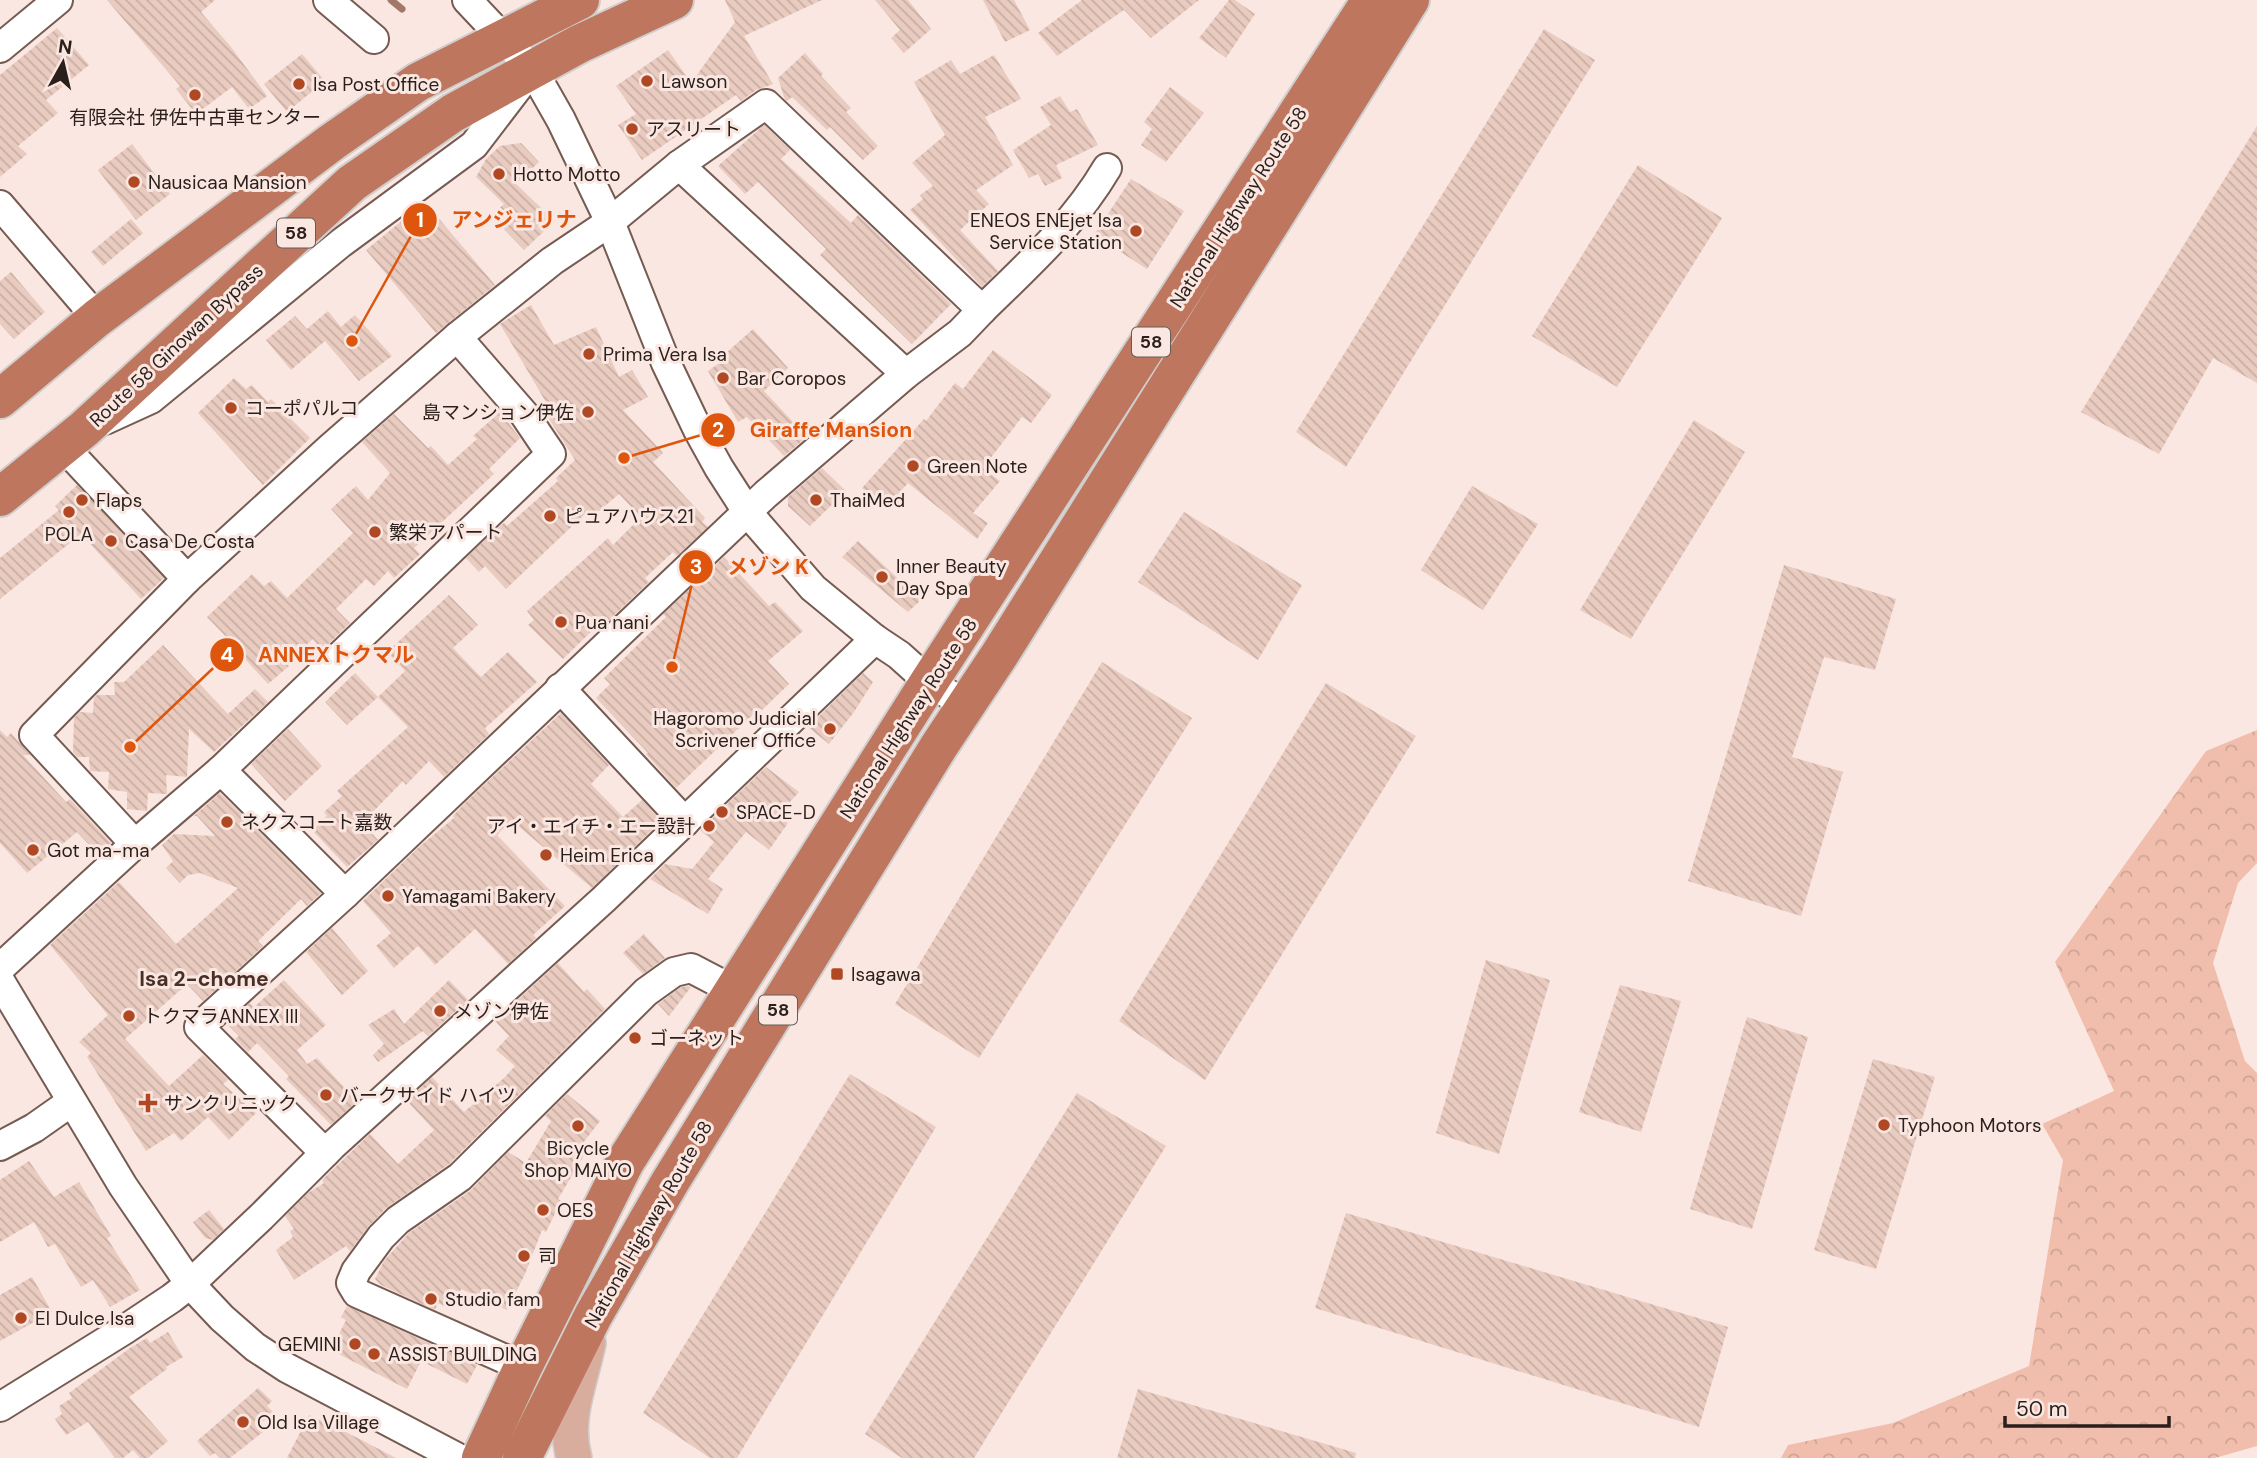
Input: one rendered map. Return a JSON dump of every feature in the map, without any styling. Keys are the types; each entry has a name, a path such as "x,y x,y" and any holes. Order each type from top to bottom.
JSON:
{"highway":[{"name":"58","path":"0,398 97,318 418,82 580,0"},
{"name":"Route 58 Ginowan Bypass","path":"0,497 74,438 352,183 453,113 594,36 674,0"},
{"name":"National Highway Route 58","path":"481,1458 625,1162 929,682 1371,0"},
{"name":"National Highway Route 58","path":"522,1458 593,1316 670,1182 966,705 1410,0"}],"main road":[{"path":"574,1458 569,1434 570,1416 582,1375 593,1316"}],"street":[{"path":"0,48 58,0"},
{"path":"328,0 374,39"},
{"path":"467,0 532,69 561,120 610,222 666,363 719,468 748,513 813,588 929,682 966,705"},
{"path":"135,844 34,735 187,579 457,337 552,261 610,222 679,165 766,104 982,310"},
{"path":"679,165 906,374"},
{"path":"325,1153 198,1027 345,894 766,494 906,374 960,333 1056,238 1089,198 1107,168"},
{"path":"0,205 97,318"},
{"path":"0,968 135,844 221,770 551,454 524,414 457,337"},
{"path":"74,438 187,579"},
{"path":"0,1406 133,1324 190,1284 325,1153 604,899 875,639"},
{"path":"560,688 685,822"},
{"path":"221,770 345,894"},
{"path":"523,1367 357,1293 351,1283 356,1271 381,1237 398,1220 460,1178 646,992 674,972 691,968 735,991"},
{"path":"0,981 123,1186 190,1284 222,1318 255,1347 287,1368 458,1458"},
{"path":"0,1146 34,1128 71,1102"}],"green space":[{"path":"2257,730 2257,863 2238,883 2213,963 2245,1061 2257,1073 2257,1446 2215,1458 1781,1458 1788,1445 1893,1423 2029,1366 2063,1160 2042,1124 2114,1091 2055,962 2206,751"}],"building":[{"path":"107,0 215,0 201,12 267,96 249,109 232,87 196,114 176,89 180,86"},
{"path":"725,0 822,0 744,36 773,84 756,90 741,101 736,95 642,160 618,125 636,114 616,86 668,50 691,83 735,22"},
{"path":"875,0 908,0 931,29 904,53 891,38 900,30"},
{"path":"983,0 1014,0 1030,30 1005,42"},
{"path":"1082,0 1199,0 1151,38 1124,10 1057,56 1038,33"},
{"path":"1229,0 1235,0 1255,14 1226,58 1199,38"},
{"path":"57,28 89,65 46,100 58,113 18,146 27,154 0,177 0,75"},
{"path":"1544,29 1595,60 1346,467 1296,432"},
{"path":"805,53 823,74 821,76 851,108 846,112 878,146 863,160 830,127 827,130 792,97 785,100 778,78"},
{"path":"302,54 325,81 287,112 264,84"},
{"path":"994,55 1021,99 985,117 1013,165 976,190 989,204 960,230 998,271 982,287 910,210 923,199 920,195 933,186 912,163 945,135 914,82 951,60 960,74"},
{"path":"1170,87 1204,113 1166,162 1141,145 1152,129 1144,122"},
{"path":"1060,96 1070,112 1077,109 1098,145 1056,165 1062,178 1045,186 1038,174 1029,178 1013,150 1051,125 1040,107"},
{"path":"764,125 790,150 781,159 851,223 858,215 951,304 912,344 820,255 826,249 758,182 745,194 718,166"},
{"path":"2257,126 2257,383 2213,358 2159,454 2081,412"},
{"path":"521,143 539,162 516,184 555,221 524,250 491,216 504,204 476,177 486,159 500,146"},
{"name":"Nausicaa Mansion","path":"132,144 170,194 136,220 98,170"},
{"path":"1638,165 1722,218 1617,387 1532,336"},
{"path":"1131,179 1184,211 1147,269 1094,235"},
{"path":"425,202 495,285 436,333 366,250"},
{"path":"131,219 143,233 103,266 91,252"},
{"path":"11,272 45,312 14,339 0,324 0,281"},
{"path":"531,305 554,345 596,327 619,377 632,370 648,397 623,410 663,453 653,462 705,518 702,522 708,527 677,556 673,552 645,578 649,582 605,624 602,621 563,659 528,625 534,620 527,611 608,538 613,545 641,517 619,494 592,517 587,512 506,589 485,566 479,572 466,558 504,523 507,526 558,481 556,478 575,460 548,417 553,414 500,324"},
{"path":"328,311 341,327 355,315 392,356 359,381 325,341 291,370 266,340 295,316 307,329"},
{"path":"753,329 788,368 764,391 797,426 804,420 813,432 784,456 747,417 738,422 708,371 728,357 725,354"},
{"path":"993,350 1052,395 1031,423 1022,417 983,468 1000,481 973,513 988,523 977,539 908,483 885,509 862,488 924,419 926,421 955,383 963,389"},
{"path":"234,378 246,389 252,385 268,402 271,399 310,438 263,485 198,413"},
{"path":"500,412 520,438 489,469 494,474 414,548 420,554 394,578 388,571 374,586 366,579 336,609 350,623 322,650 313,639 286,663 289,666 268,684 207,617 252,574 264,586 271,581 287,598 353,533 331,509 356,486 368,500 390,473 362,442 394,414 428,448 431,446 448,465 477,439 473,436"},
{"path":"1694,420 1745,452 1631,639 1580,610"},
{"path":"822,468 846,491 810,526 788,506 788,497"},
{"path":"77,485 164,578 141,599 81,534 0,599 0,558 59,510 55,506"},
{"path":"1472,486 1538,524 1483,610 1421,570"},
{"path":"1184,512 1302,585 1258,660 1138,582"},
{"path":"858,541 921,600 908,612 842,557"},
{"path":"724,557 769,606 775,602 803,631 768,661 789,684 676,788 646,754 648,753 596,698 610,684 604,678 666,617 663,614"},
{"path":"1784,565 1896,599 1875,670 1824,657 1792,757 1843,772 1801,916 1688,881"},
{"path":"449,595 478,625 453,648 481,677 508,652 537,682 485,728 489,734 444,777 429,761 406,785 403,781 362,823 378,840 347,867 312,830 327,816 324,812 342,796 337,791 408,727 378,697 405,671 387,652"},
{"path":"163,645 228,714 255,689 268,702 214,752 189,729 187,777 166,775 167,794 148,793 147,811 127,809 127,792 108,789 109,772 90,771 89,757 77,757 73,752 74,718 80,712 93,713 94,698 97,695 115,695 114,682 124,682"},
{"path":"1102,662 1192,718 979,1058 895,1004"},
{"path":"355,673 378,697 347,725 325,702"},
{"path":"863,673 873,682 829,744 808,727"},
{"path":"1326,683 1416,736 1205,1080 1119,1021"},
{"path":"561,713 609,765 591,784 623,817 642,800 661,821 592,888 511,820 497,835 565,906 533,935 536,938 508,964 475,929 435,965 418,946 394,968 376,946 391,933 363,901 419,847 454,818 465,803"},
{"path":"288,729 322,766 285,801 251,764"},
{"path":"0,730 7,737 11,733 30,755 23,755 66,802 70,799 111,843 98,854 77,832 27,873 0,843"},
{"path":"766,767 799,792 777,816 788,823 769,850 746,832 708,879 723,889 708,914 650,879 665,864 692,869 714,842 700,830"},
{"path":"220,793 321,893 307,906 301,899 258,941 263,946 203,1001 187,984 125,1039 169,1086 203,1055 228,1080 223,1084 256,1113 229,1140 208,1117 181,1141 174,1133 146,1151 87,1057 91,1053 79,1042 108,1015 50,945 119,882 176,944 238,888 200,873 188,875 180,883 166,868 173,861 162,845 174,834 215,836 194,816"},
{"path":"332,928 368,971 342,995 306,952"},
{"path":"644,934 665,958 643,974 623,953"},
{"path":"1486,960 1550,980 1499,1154 1436,1133"},
{"path":"558,963 584,992 587,989 605,1009 449,1164 386,1208 350,1251 346,1246 294,1280 276,1250 293,1237 290,1231 294,1229 285,1216 308,1193 324,1183 322,1180 370,1134 398,1164 434,1130 407,1101 432,1077 464,1112 504,1078 515,1066 496,1050 509,1036 495,1021"},
{"path":"284,980 326,1025 297,1050 307,1064 317,1058 357,1101 331,1125 286,1079 289,1076 257,1043 248,1052 235,1039 239,1036 227,1024 250,1003 254,1007"},
{"path":"449,980 468,1000 428,1036 423,1031 378,1062 373,1055 384,1044 368,1025 394,1009 404,1024"},
{"path":"1620,985 1681,1001 1641,1132 1579,1112"},
{"path":"681,987 691,987 669,1016 658,1004"},
{"path":"1747,1017 1808,1037 1752,1229 1690,1209"},
{"path":"1873,1059 1935,1077 1876,1269 1814,1250"},
{"path":"850,1074 936,1127 737,1458 710,1458 643,1413"},
{"path":"1077,1093 1166,1146 974,1458 902,1458 865,1434"},
{"path":"567,1094 600,1121 579,1148 586,1152 558,1199 561,1201 546,1232 542,1230 507,1310 461,1289 460,1293 452,1289 444,1306 438,1303 435,1310 381,1285 375,1279 384,1261 409,1233 470,1191 508,1152 526,1163 551,1121 545,1116"},
{"path":"29,1161 54,1197 79,1182 111,1236 107,1238 140,1290 110,1307 93,1280 81,1287 55,1244 48,1247 34,1222 0,1242 0,1180"},
{"path":"209,1210 224,1229 213,1240 205,1238 193,1222"},
{"path":"1346,1213 1728,1327 1699,1427 1315,1308"},
{"name":"El Dulce Isa","path":"32,1277 52,1312 0,1341 0,1295"},
{"path":"347,1306 477,1365 467,1384 421,1361 407,1389 331,1350 346,1320 341,1317"},
{"path":"168,1332 183,1357 129,1397 168,1441 148,1458 140,1458 133,1450 123,1458 115,1458 88,1422 66,1435 55,1419 62,1414 59,1406 72,1398 69,1393 130,1348 147,1338 150,1343"},
{"name":"Old Isa Village","path":"258,1388 272,1401 267,1406 274,1413 258,1425 263,1432 230,1458 220,1458 215,1453 210,1456 197,1441"},
{"path":"1138,1389 1356,1453 1355,1458 1117,1458"},
{"path":"309,1415 346,1432 396,1458 287,1458"}],"waterway":[{"path":"391,0 402,9"}],"place":[{"name":"Lawson","path":"647,81"},
{"name":"Isa Post Office","path":"299,84"},
{"name":"有限会社 伊佐中古車センター","path":"195,95"},
{"name":"アスリート","path":"632,129"},
{"name":"Hotto Motto","path":"499,174"},
{"name":"Nausicaa Mansion","path":"134,182"},
{"name":"ENEOS ENEjet Isa Service Station","path":"1136,231"},
{"name":"アンジェリナ","path":"352,341"},
{"name":"Prima Vera Isa","path":"589,354"},
{"name":"Bar Coropos","path":"723,378"},
{"name":"コーポパルコ","path":"231,408"},
{"name":"島マンション伊佐","path":"588,412"},
{"name":"Giraffe Mansion","path":"624,458"},
{"name":"Green Note","path":"913,466"},
{"name":"Flaps","path":"82,500"},
{"name":"ThaiMed","path":"816,500"},
{"name":"POLA","path":"69,512"},
{"name":"ピュアハウス21","path":"550,516"},
{"name":"繁栄アパート","path":"375,532"},
{"name":"Casa De Costa","path":"111,541"},
{"name":"Inner Beauty Day Spa","path":"882,577"},
{"name":"Pua nani","path":"561,622"},
{"name":"メゾン K","path":"672,667"},
{"name":"Hagoromo Judicial Scrivener Office","path":"830,729"},
{"name":"ANNEXトクマル","path":"130,747"},
{"name":"SPACE-D","path":"722,812"},
{"name":"ネクスコート嘉数","path":"227,822"},
{"name":"アイ・エイチ・エー設計","path":"709,826"},
{"name":"Got ma-ma","path":"33,850"},
{"name":"Heim Erica","path":"546,855"},
{"name":"Yamagami Bakery","path":"388,896"},
{"name":"Isagawa","path":"837,974"},
{"name":"メゾン伊佐","path":"440,1011"},
{"name":"トクマラANNEX III","path":"129,1016"},
{"name":"ゴーネット","path":"635,1038"},
{"name":"バークサイド ハイツ","path":"326,1095"},
{"name":"サンクリニック","path":"148,1103"},
{"name":"Typhoon Motors","path":"1884,1125"},
{"name":"Bicycle Shop MAIYO","path":"578,1126"},
{"name":"OES","path":"543,1210"},
{"name":"司","path":"524,1256"},
{"name":"Studio fam","path":"431,1299"},
{"name":"El Dulce Isa","path":"21,1318"},
{"name":"GEMINI","path":"355,1344"},
{"name":"ASSIST BUILDING","path":"374,1354"},
{"name":"Old Isa Village","path":"243,1422"}],"district":[{"name":"Isa 2-chome","path":"204,979"}]}
